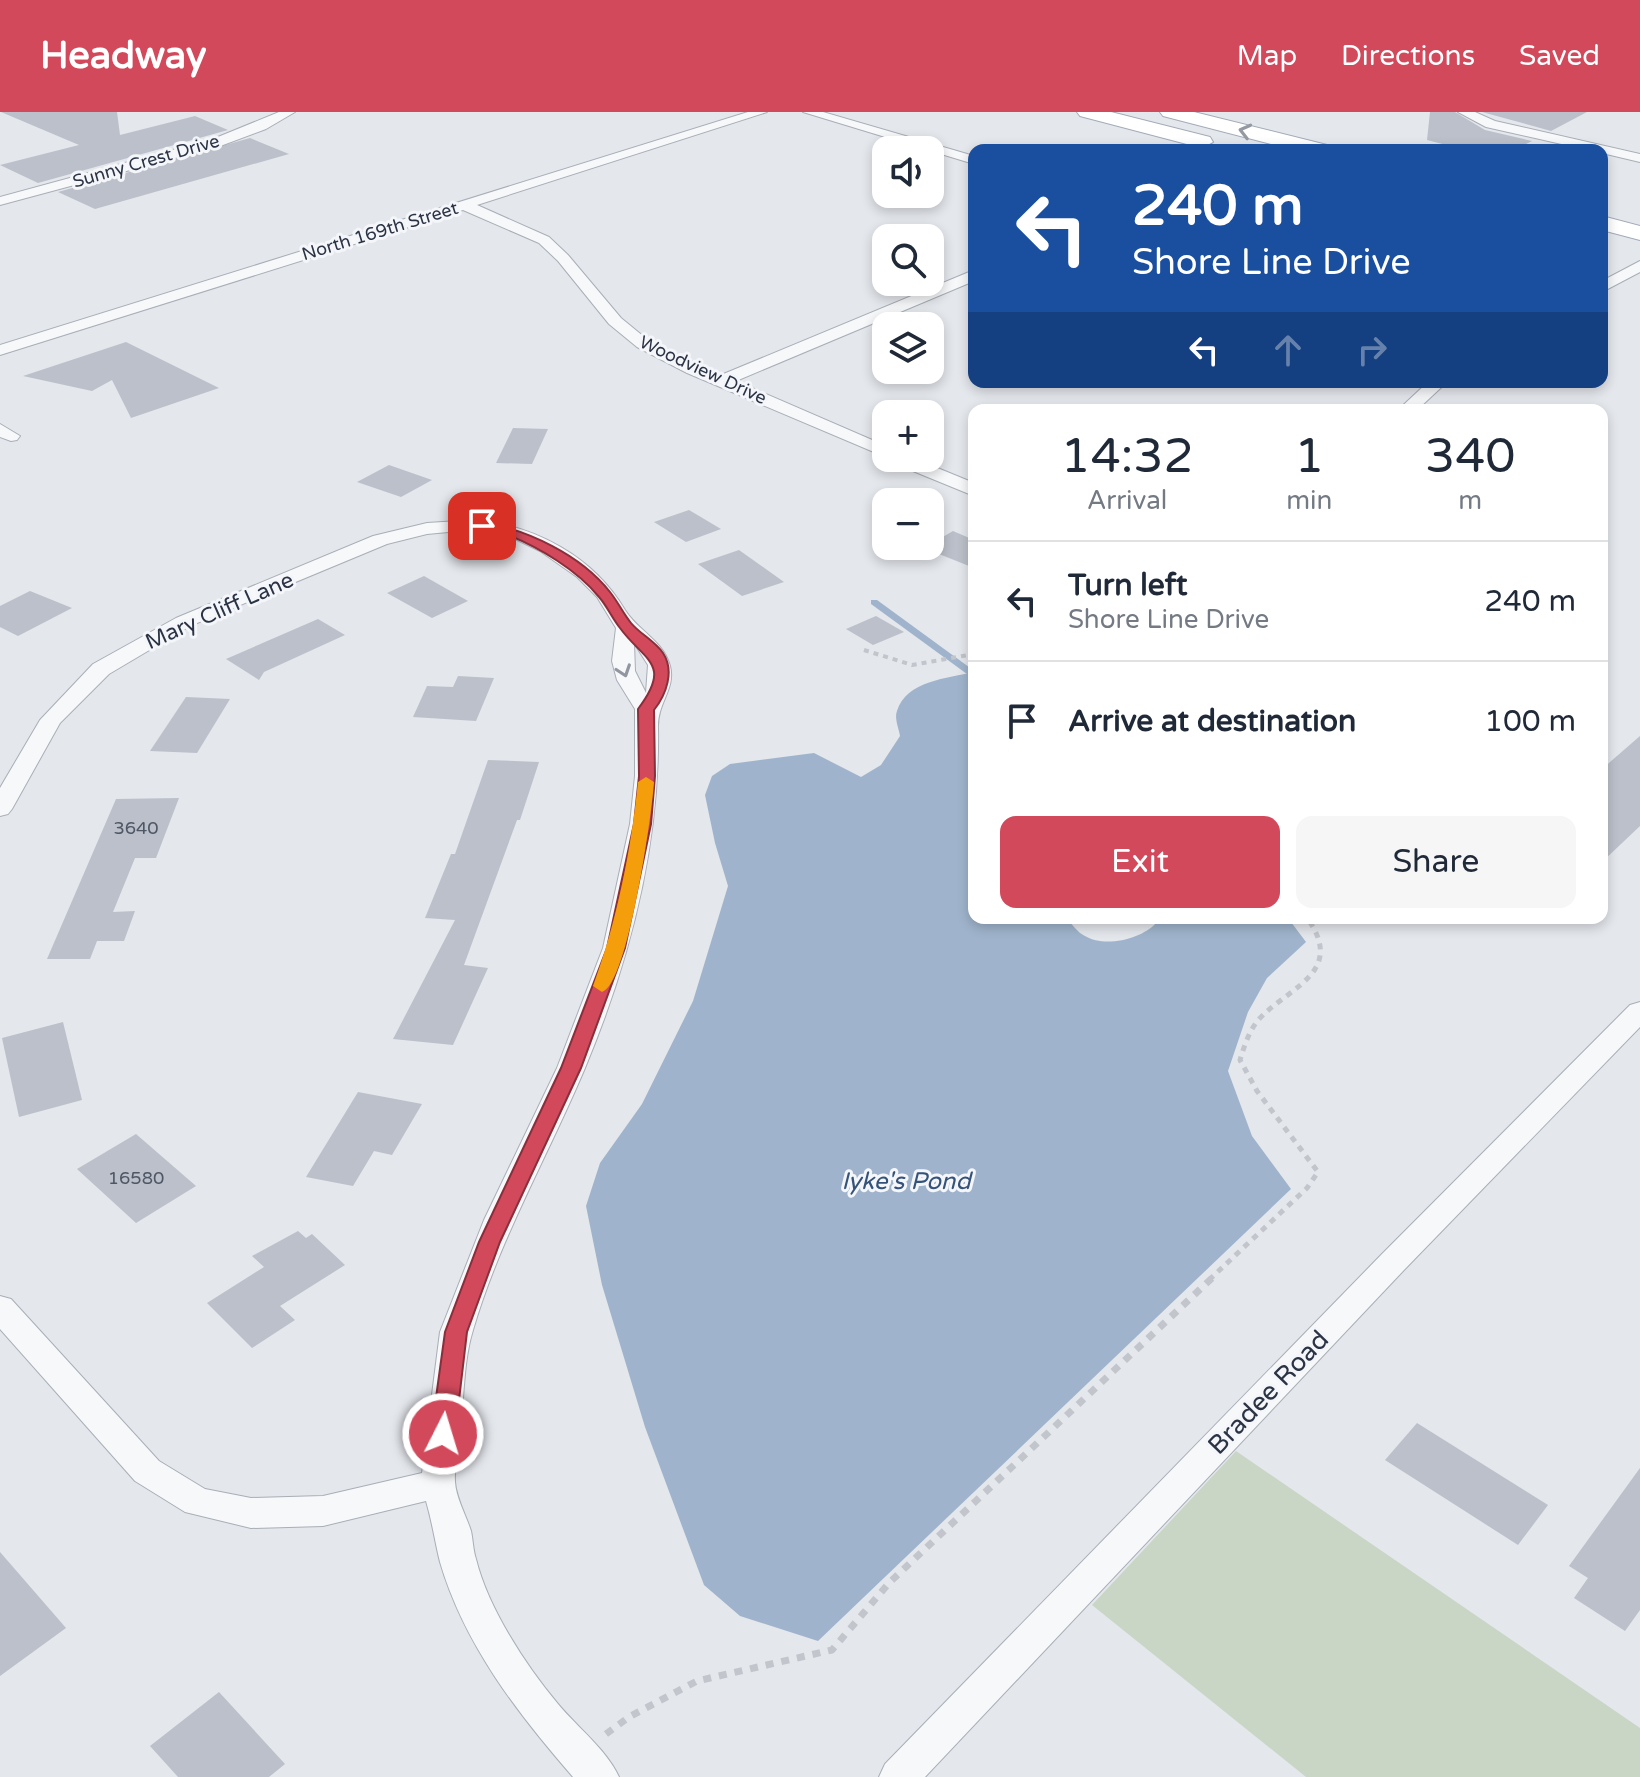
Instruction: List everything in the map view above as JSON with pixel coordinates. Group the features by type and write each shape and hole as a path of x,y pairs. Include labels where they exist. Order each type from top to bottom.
{"main road":[{"path":"1087,112 1211,144"},
{"path":"1170,112 1295,144"},
{"path":"1608,225 1640,233"},
{"path":"1608,248 1640,256"}],"street":[{"name":"Sunny Crest Drive","path":"0,201 218,142 289,112"},
{"name":"North 169th Street","path":"0,350 761,112"},
{"path":"809,112 968,158"},
{"path":"1464,112 1491,124 1579,144"},
{"path":"1608,151 1640,158"},
{"name":"Woodview Drive","path":"464,205 544,240 629,334 663,355 872,447"},
{"path":"1608,284 1640,266"},
{"path":"722,381 968,278"},
{"path":"1414,404 1431,388"},
{"path":"931,472 968,488"},
{"name":"Mary Cliff Lane","path":"0,809 51,720 101,669 183,622 412,530 451,526 510,531 549,550 587,577 616,609 627,628 657,655 661,670 657,696 646,709"},
{"path":"590,1766 543,1715 492,1640 458,1561 454,1534 438,1484 456,1332 494,1231 571,1068 616,948 642,824 647,776 646,709 633,693 620,659 627,628"},
{"name":"Bradee Road","path":"899,1777 1392,1263 1640,1011"},
{"path":"0,1308 147,1471 197,1502 251,1513 323,1511 438,1484"}],"path":[{"path":"864,650 912,665 968,654"},
{"path":"590,1766 629,1717 697,1681 832,1650 889,1583 1307,1188 1318,1172 1306,1151 1253,1088 1240,1060 1248,1038 1262,1015 1293,994 1316,968 1323,948 1318,930 1312,924"}],"green space":[{"path":"1236,1451 1640,1728 1640,1777 1306,1777 1092,1605"}],"water":[{"name":"Iyke's Pond","path":"968,673 968,924 1072,924 1093,940 1113,941 1133,937 1155,924 1292,924 1306,942 1267,978 1248,1012 1228,1071 1252,1136 1291,1189 818,1641 740,1616 704,1585 645,1427 602,1285 586,1206 600,1163 642,1104 693,1001 728,886 705,795 712,776 730,764 814,753 861,777 881,765 900,736 896,714 902,701 918,687"}],"building":[{"path":"1,112 117,112 120,135 195,116 228,130 38,183 0,165 79,145"},
{"path":"1430,112 1455,112 1485,130 1532,141 1526,144 1443,144 1427,140"},
{"path":"1482,112 1587,112 1551,131"},
{"path":"250,138 289,154 95,209 58,192"},
{"path":"126,342 219,388 131,418 112,380 92,391 23,376"},
{"path":"513,428 548,429 532,464 496,463"},
{"path":"389,465 432,480 401,497 357,482"},
{"path":"689,510 721,529 686,542 654,522"},
{"path":"953,531 968,537 968,566 944,556 944,536"},
{"path":"739,550 784,582 742,596 698,564"},
{"path":"424,576 468,601 432,618 387,593"},
{"path":"30,591 72,608 18,636 0,627 0,606"},
{"path":"876,616 904,632 873,645 846,629"},
{"path":"318,619 345,635 264,672 259,680 226,659"},
{"path":"458,676 494,678 476,721 413,717 427,686 453,687"},
{"path":"186,697 230,699 197,753 150,751"},
{"path":"1640,736 1640,826 1608,856 1608,764"},
{"path":"488,760 539,762 464,965 488,968 453,1045 393,1039 455,920 425,918 451,854 455,854"},
{"path":"179,798 156,858 135,858 113,912 135,911 124,941 97,941 90,959 47,959 116,799"},
{"path":"63,1022 82,1100 19,1117 2,1038"},
{"path":"358,1092 422,1104 392,1155 374,1151 353,1186 306,1177"},
{"path":"136,1134 196,1186 136,1223 77,1169"},
{"path":"298,1231 306,1238 312,1234 345,1265 280,1306 295,1320 252,1348 207,1303 264,1267 252,1256"},
{"path":"1417,1423 1548,1505 1518,1545 1385,1460"},
{"path":"1640,1468 1640,1610 1625,1631 1574,1598 1588,1578 1569,1566"},
{"path":"0,1552 66,1628 0,1676"},
{"path":"219,1692 285,1764 269,1777 178,1777 150,1746"}],"waterway":[{"path":"874,602 968,671"}],"slow traffic":[{"path":"602,986 616,948 642,824 646,782"}],"route":[{"path":"443,1434 456,1332 480,1264 571,1068 616,948 642,824 647,776 646,709 657,696 661,670 657,655 627,628 604,593 569,562 510,531 482,526"}]}
